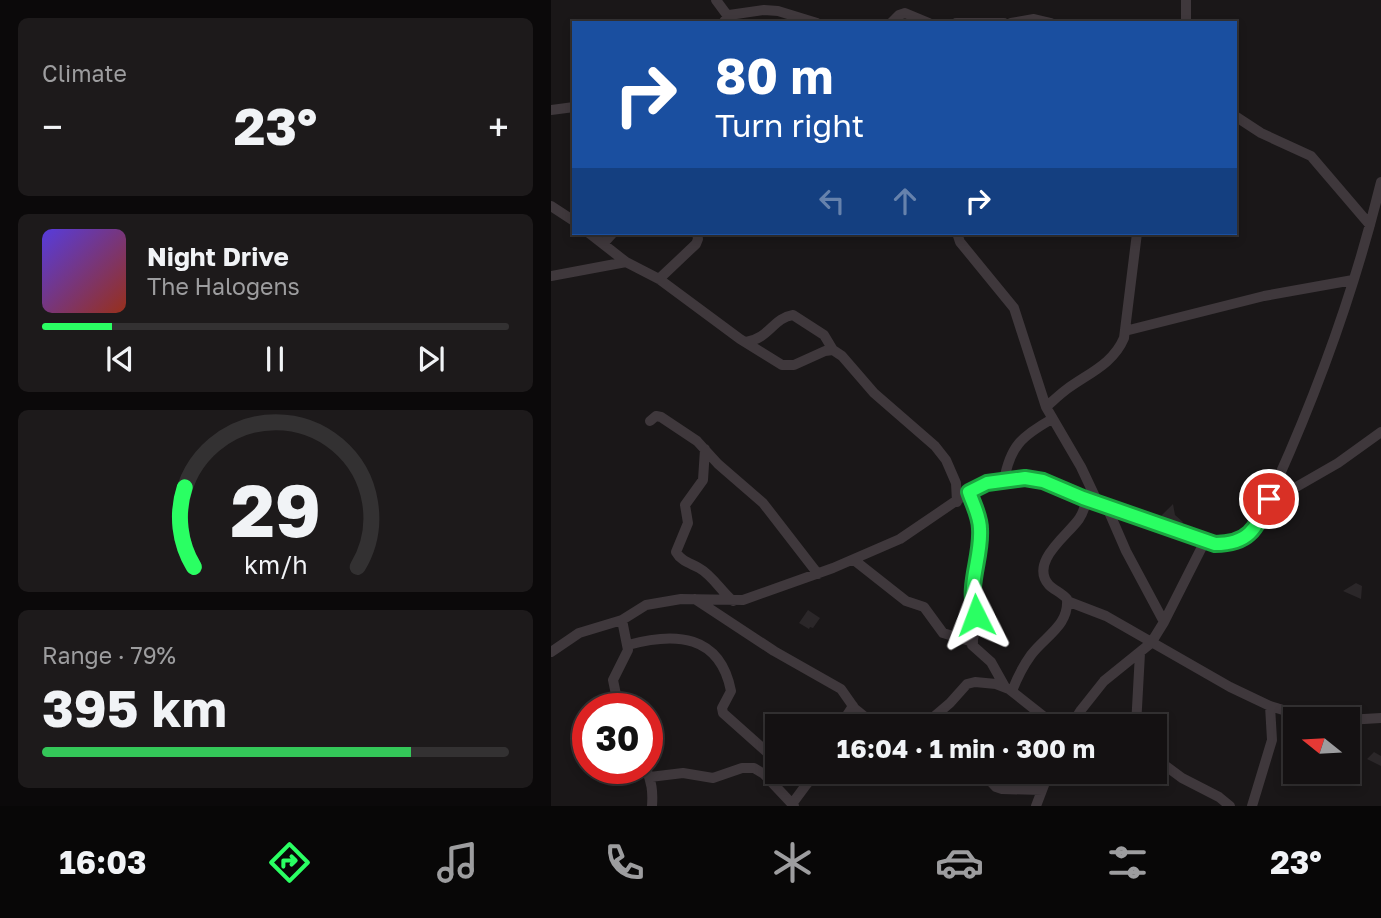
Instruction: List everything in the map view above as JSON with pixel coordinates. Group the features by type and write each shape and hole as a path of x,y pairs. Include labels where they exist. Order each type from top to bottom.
{"street":[{"path":"716,0 728,20 764,10 778,11 810,21"},
{"path":"1186,0 1186,21"},
{"path":"893,21 905,13 924,21"},
{"path":"1022,21 1042,21"},
{"path":"551,110 572,107"},
{"path":"1237,117 1279,143 1311,156 1375,220"},
{"path":"551,652 579,633 622,620 646,605 681,599 732,601 755,596 818,574 916,531 969,492 987,483 1025,478 1043,481 1205,541 1227,544 1244,539 1252,533 1263,512 1302,426 1375,220 1381,183"},
{"path":"551,206 572,220"},
{"path":"592,235 626,262 659,279 745,342 785,366 794,365 825,351 833,351"},
{"path":"603,244 611,235"},
{"path":"659,279 696,244 697,235"},
{"path":"958,235 1014,308 1046,407 1102,504 1164,622"},
{"path":"1046,407 1118,352 1125,331 1137,235"},
{"path":"551,276 626,262"},
{"path":"1125,331 1264,296 1353,280"},
{"path":"745,342 761,338 781,319 793,315 821,332 833,351 842,356 888,407 935,446 946,460 956,484 957,502"},
{"path":"650,421 656,416 661,417 697,441 763,503 818,574"},
{"path":"1004,481 1012,450 1035,428 1052,419"},
{"path":"1263,512 1291,490 1338,463 1381,432"},
{"path":"705,449 703,480 685,505 688,523 676,552 682,560 702,570 732,601"},
{"path":"969,492 980,528 971,593 976,623 973,642 975,649 996,669 1009,689 1040,714"},
{"path":"1087,499 1080,517 1044,564 1045,577 1050,585 1067,600 1106,616 1151,643 1270,706 1283,710"},
{"path":"1078,714 1104,681 1151,643 1205,541"},
{"path":"854,560 906,601 924,607 943,633 973,642"},
{"path":"694,599 774,651 841,689 860,714"},
{"path":"1009,689 1031,655 1062,622 1067,600"},
{"path":"616,693 613,680 629,645 622,620"},
{"path":"629,645 653,638 681,637 719,658 731,691 722,708 723,713 765,750"},
{"path":"1137,714 1140,653"},
{"path":"937,714 967,684 984,682 1009,689"},
{"path":"848,714 853,706"},
{"path":"1252,806 1272,740 1270,706"},
{"path":"1360,719 1381,718"},
{"path":"1167,767 1230,806"},
{"path":"663,773 713,778 754,768 764,774 793,805 806,785"},
{"path":"651,784 652,806"},
{"path":"993,784 1002,789 1042,790"},
{"path":"1036,806 1044,784"}],"building":[{"path":"1173,504 1175,515 1183,522 1181,525 1161,516"},
{"path":"1356,583 1362,586 1361,599 1343,591"},
{"path":"808,610 820,618 813,628 809,629 799,623"},
{"path":"1374,752 1381,756 1381,766 1367,759"}],"route":[{"path":"976,615 971,593 980,528 969,492 987,483 1025,478 1043,481 1083,498 1215,544 1244,539 1252,533 1269,499"}]}
